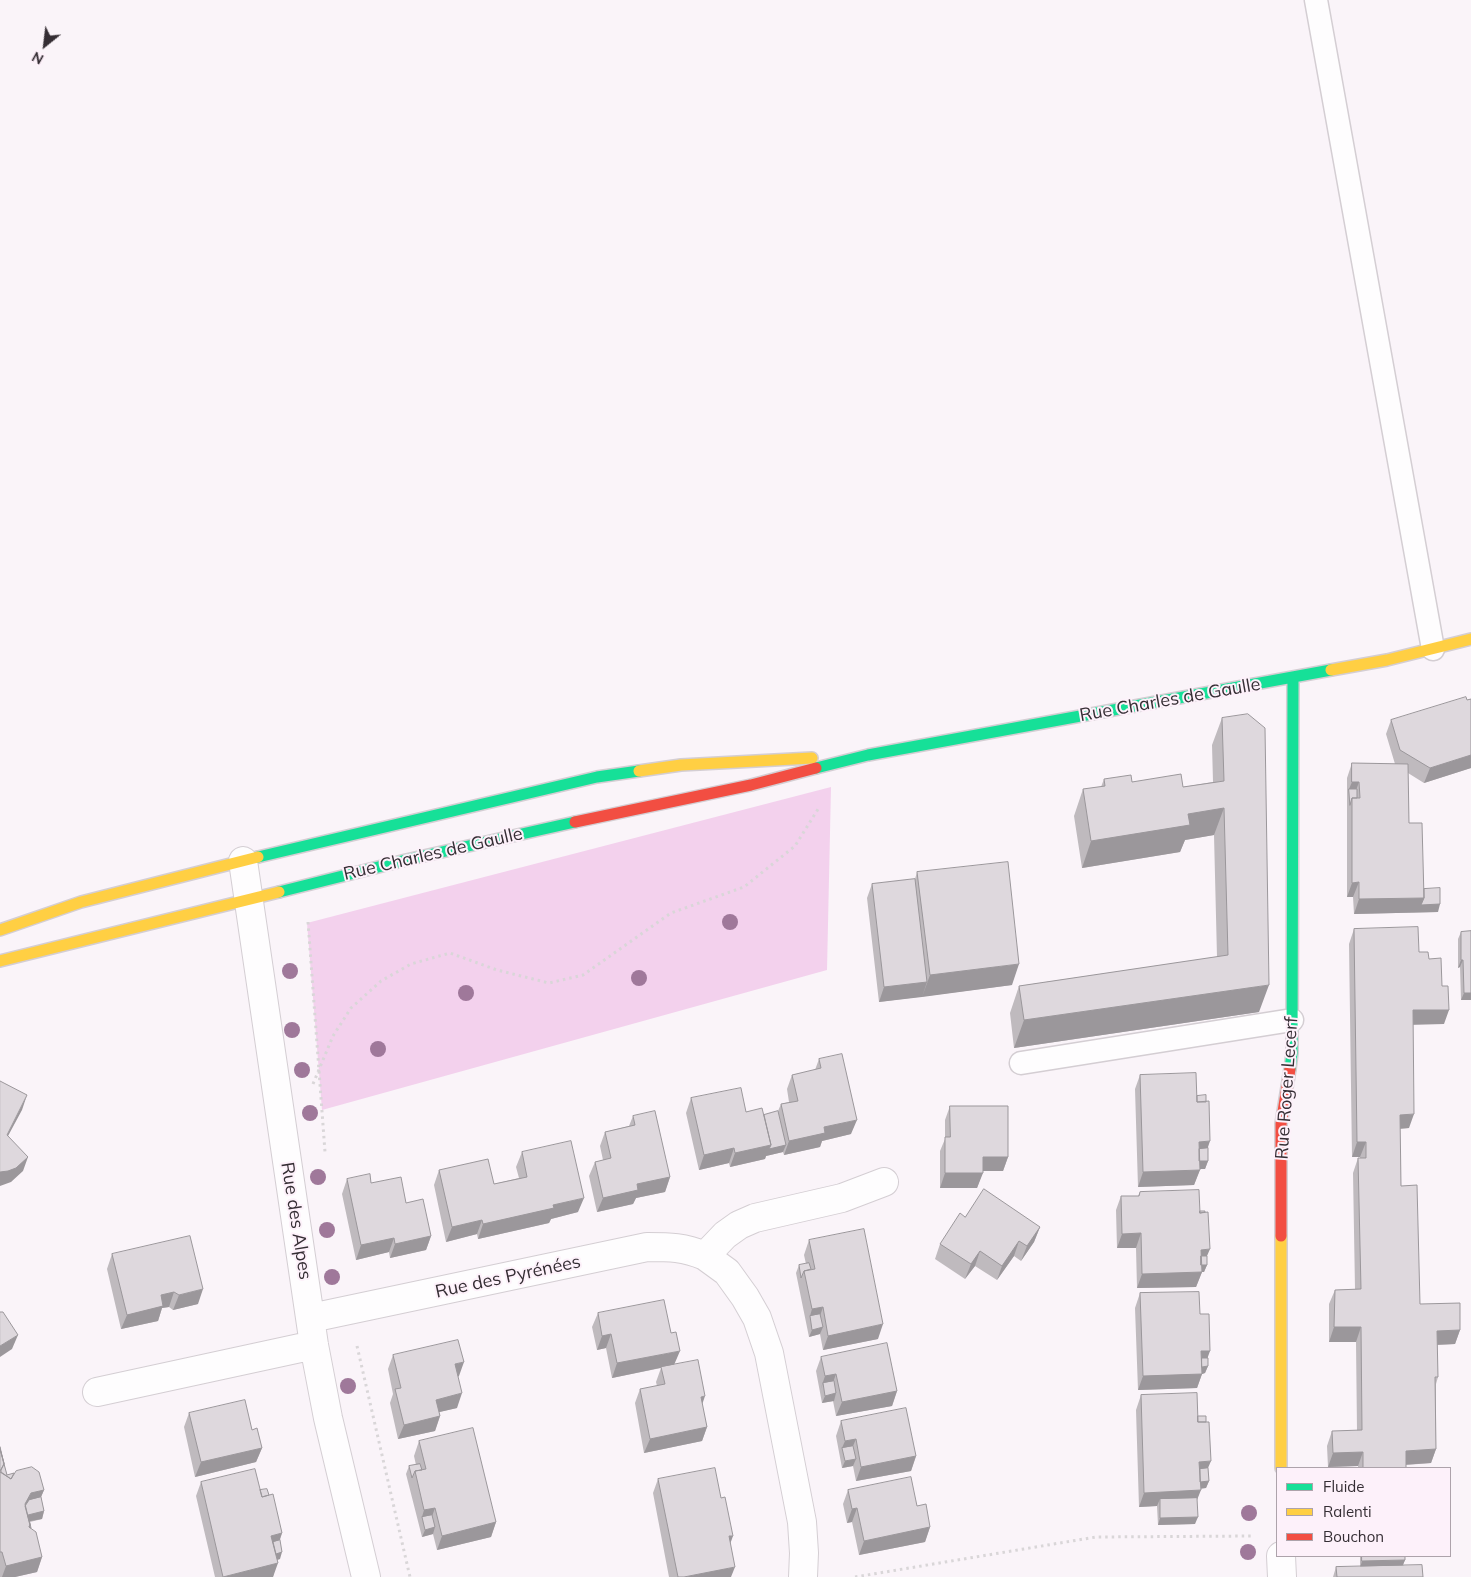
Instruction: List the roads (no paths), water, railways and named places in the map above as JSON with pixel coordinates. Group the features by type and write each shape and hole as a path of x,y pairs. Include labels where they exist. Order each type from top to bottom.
{"street":[{"name":"Rue Charles de Gaulle","path":"0,961 306,884 522,833 751,785 868,755 1387,660 1471,639"},
{"name":"Rue Roger Lecerf","path":"1280,1467 1281,1124 1292,1053 1293,678"},
{"name":"Rue Charles de Gaulle","path":"0,930 81,902 243,861 597,777 681,765 868,755"},
{"name":"Rue des Alpes","path":"243,861 314,1345 328,1418 366,1577"},
{"path":"706,1256 725,1235 755,1218 842,1198 884,1182"},
{"name":"Rue des Pyrénées","path":"310,1318 647,1247 688,1249 706,1256 727,1272 745,1297 757,1318 769,1354 802,1522 803,1577"},
{"path":"97,1392 314,1345"},
{"path":"1281,1557 1282,1577"}],"lane":[{"path":"1316,0 1433,649"},
{"path":"1021,1063 1292,1020"}]}
